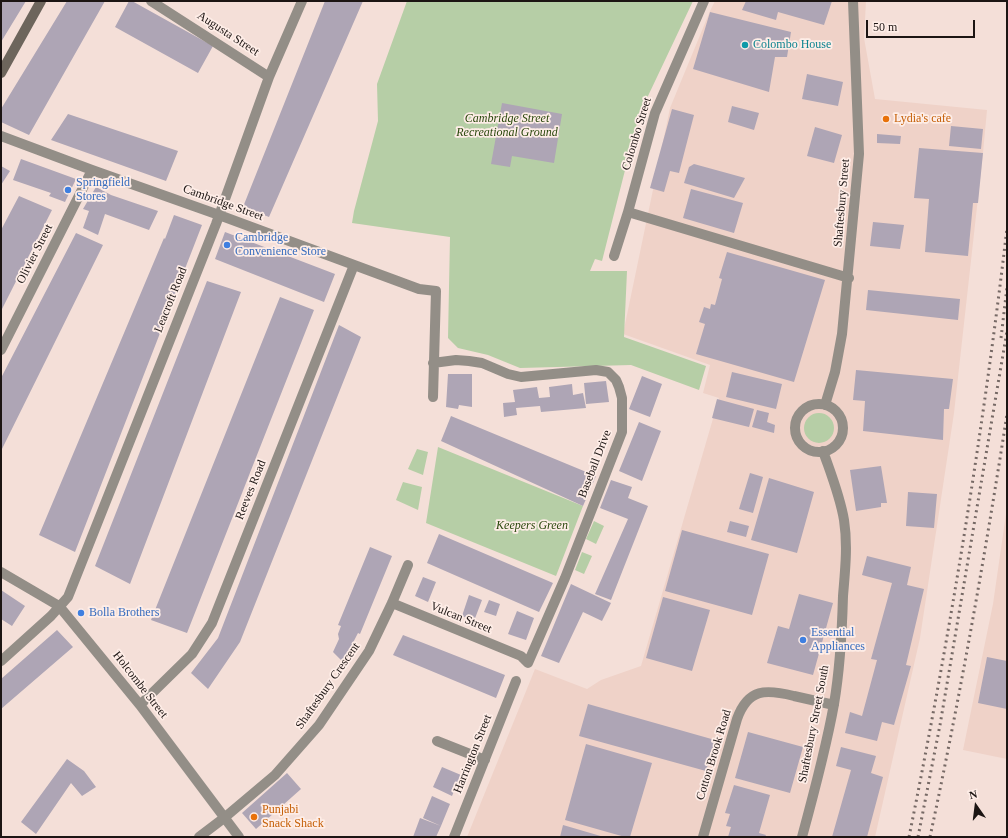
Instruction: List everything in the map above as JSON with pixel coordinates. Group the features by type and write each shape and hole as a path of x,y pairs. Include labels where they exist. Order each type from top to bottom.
{"street":[{"path":"1,73 41,1"},
{"name":"Augusta Street","path":"151,1 270,77"},
{"name":"Leacroft Road","path":"1,661 51,616 68,597 219,215 270,77 302,1"},
{"name":"Colombo Street","path":"614,256 628,212 655,113 704,1"},
{"name":"Shaftesbury Street","path":"825,405 835,372 842,334 849,278 859,154 853,1"},
{"name":"Cambridge Street","path":"1,136 354,265 419,288 436,291 433,362"},
{"name":"Olivier Street","path":"1,350 92,170"},
{"path":"628,212 849,278"},
{"name":"Reeves Road","path":"140,705 192,654 212,623 354,265"},
{"name":"Baseball Drive","path":"433,362 456,360 482,363 508,374 521,376 596,370 608,372 616,380 619,387 623,411 622,432 565,578 524,659"},
{"path":"432,397 433,362"},
{"path":"813,405 825,405 833,409 839,415 842,423 841,437 837,443 831,448 822,451 815,452 807,449 797,438 795,424 801,412 805,408 813,405"},
{"name":"Shaftesbury Street South","path":"802,837 819,774 834,705 841,650 846,564 844,520 836,487 822,451"},
{"name":"Shaftesbury Crescent","path":"199,837 275,775 319,725 368,651 392,603 408,565"},
{"name":"Holcombe Street","path":"1,572 59,606 140,705 238,837"},
{"name":"Vulcan Street","path":"392,603 524,659"},
{"name":"Harrington Street","path":"454,837 516,681"},
{"name":"Cotton Brook Road","path":"703,837 737,719 742,707 749,698 763,692 772,691 834,705"},
{"path":"437,741 485,760"}],"shaded area":[{"path":"715,1 866,1 864,38 875,99 987,110 954,413 920,638 875,837 467,837 535,669 587,689 601,680 641,666 719,398 703,393 710,365 623,334 670,108"},
{"path":"1007,507 1007,759 963,750 993,604"}],"green space":[{"name":"Cambridge Street Recreational Ground","path":"407,1 693,1 639,115 602,261 595,259 590,271 627,271 624,337 706,366 699,390 631,365 520,368 488,355 458,348 448,338 450,237 352,223 378,121 377,84"},
{"path":"819,413 830,417 834,428 830,439 819,443 808,439 804,428 808,417"},
{"name":"Keepers Green","path":"438,447 583,506 556,576 426,523"},
{"path":"417,449 428,452 423,475 408,469"},
{"path":"403,482 422,487 418,510 396,500"},
{"path":"594,521 604,526 596,544 586,539"},
{"path":"582,552 592,556 584,574 575,570"}],"building":[{"path":"1,1 26,1 1,42"},
{"path":"67,1 105,1 29,135 1,122 1,109"},
{"path":"129,1 132,1 213,46 198,73 115,27"},
{"path":"325,1 363,1 269,217 243,207"},
{"path":"746,1 832,1 824,25 778,12 776,20 742,10"},
{"name":"Colombo House","path":"710,12 791,32 787,57 775,57 769,92 693,69"},
{"path":"807,74 843,82 838,106 802,99"},
{"path":"502,103 562,114 554,163 512,156 510,167 491,164"},
{"path":"732,106 759,113 754,130 728,122"},
{"path":"672,109 694,115 679,173 670,171 664,192 650,188"},
{"path":"68,114 178,151 166,181 51,140"},
{"path":"951,126 983,129 981,149 949,146"},
{"path":"815,127 842,135 834,163 807,156"},
{"path":"877,134 901,136 900,144 877,143"},
{"path":"919,148 983,153 978,203 973,203 968,256 925,252 929,199 914,198"},
{"path":"21,159 76,179 65,202 49,196 51,193 13,180"},
{"path":"694,164 745,178 734,198 684,183 689,167"},
{"path":"1,166 10,171 1,185"},
{"path":"96,187 111,195 158,211 149,230 105,214 98,235 83,228 89,211 83,209"},
{"path":"691,189 743,203 734,233 683,218"},
{"path":"19,196 52,210 1,311 1,230"},
{"path":"174,215 202,225 75,552 39,535"},
{"path":"873,222 904,225 900,249 870,246"},
{"path":"225,232 335,274 324,302 215,259"},
{"path":"76,233 103,245 1,451 1,378"},
{"path":"727,252 825,280 794,382 696,354 705,324 699,322 704,307 710,309 711,304 715,305 722,279 719,278"},
{"path":"207,281 241,292 130,584 95,566"},
{"path":"868,290 960,299 958,320 866,310"},
{"path":"280,297 314,310 187,633 151,620"},
{"path":"339,325 361,337 240,642 208,689 191,673 218,638"},
{"path":"856,370 953,379 949,409 944,409 943,440 863,431 865,401 853,400"},
{"path":"732,372 782,384 776,409 726,397"},
{"path":"448,374 472,374 472,407 459,405 458,409 446,407"},
{"path":"642,376 662,384 650,417 629,409"},
{"path":"606,381 609,402 586,404 584,383"},
{"path":"572,384 573,395 583,393 586,408 541,412 540,406 516,408 517,415 504,417 503,403 515,402 513,390 537,387 539,398 550,397 549,387"},
{"path":"717,399 754,409 749,427 712,418"},
{"path":"757,410 769,413 767,422 775,425 774,433 752,427"},
{"path":"451,416 596,476 583,506 441,441"},
{"path":"639,422 661,431 642,481 619,471"},
{"path":"881,466 887,503 881,503 881,507 856,511 850,470"},
{"path":"750,473 763,477 753,513 739,509"},
{"path":"769,478 814,492 797,553 751,540"},
{"path":"611,480 632,487 628,498 648,506 611,600 595,594 628,519 600,508"},
{"path":"908,492 937,494 934,528 906,526"},
{"path":"730,521 749,526 746,537 727,532"},
{"path":"682,530 769,554 752,615 665,591"},
{"path":"439,534 553,583 539,612 427,563"},
{"path":"370,547 392,556 360,634 358,633 343,662 333,652 339,639 338,634 341,626 338,625"},
{"path":"867,556 911,567 907,585 924,589 906,665 911,666 894,725 882,722 877,741 845,733 850,712 862,716 877,660 871,659 892,583 862,575"},
{"path":"423,577 436,582 428,602 415,596"},
{"path":"571,584 611,603 602,621 583,612 559,663 541,656"},
{"path":"1,590 25,606 12,626 1,619"},
{"path":"799,594 833,603 813,675 767,663 778,626 789,629"},
{"path":"469,595 482,600 474,621 462,616"},
{"path":"663,597 710,610 692,671 646,658"},
{"path":"489,600 500,604 496,616 484,612"},
{"path":"517,611 534,618 526,640 508,634"},
{"path":"57,630 73,647 1,709 1,679"},
{"path":"403,635 505,675 496,698 393,655"},
{"path":"987,657 1007,661 1007,709 978,703"},
{"path":"588,704 715,740 706,771 579,736"},
{"path":"748,732 803,747 790,793 735,778"},
{"path":"586,744 652,763 630,837 625,837 565,820"},
{"path":"841,747 876,756 871,773 883,777 867,837 832,837 851,770 836,766"},
{"path":"67,759 84,771 96,787 82,796 71,783 36,834 21,822"},
{"path":"442,767 461,775 452,796 433,787"},
{"path":"287,773 301,789 256,829 242,813"},
{"path":"734,785 770,795 759,833 766,835 765,837 728,837 731,827 726,826 730,814 725,813"},
{"path":"432,796 450,804 441,826 423,818"},
{"path":"420,818 441,826 436,837 413,837"},
{"path":"563,825 604,837 560,837"}],"railway":[{"path":"909,837 952,610 976,458 998,305 1007,228"},
{"path":"1001,338 1007,287"},
{"path":"918,837 940,725 1007,331"},
{"path":"930,837 972,626 1007,414"}],"place":[{"name":"Colombo House","path":"745,45"},
{"name":"Lydia's cafe","path":"886,119"},
{"name":"Springfield Stores","path":"68,190"},
{"name":"Cambridge Convenience Store","path":"227,245"},
{"name":"Bolla Brothers","path":"81,613"},
{"name":"Essential Appliances","path":"803,640"},
{"name":"Punjabi Snack Shack","path":"254,817"}]}
